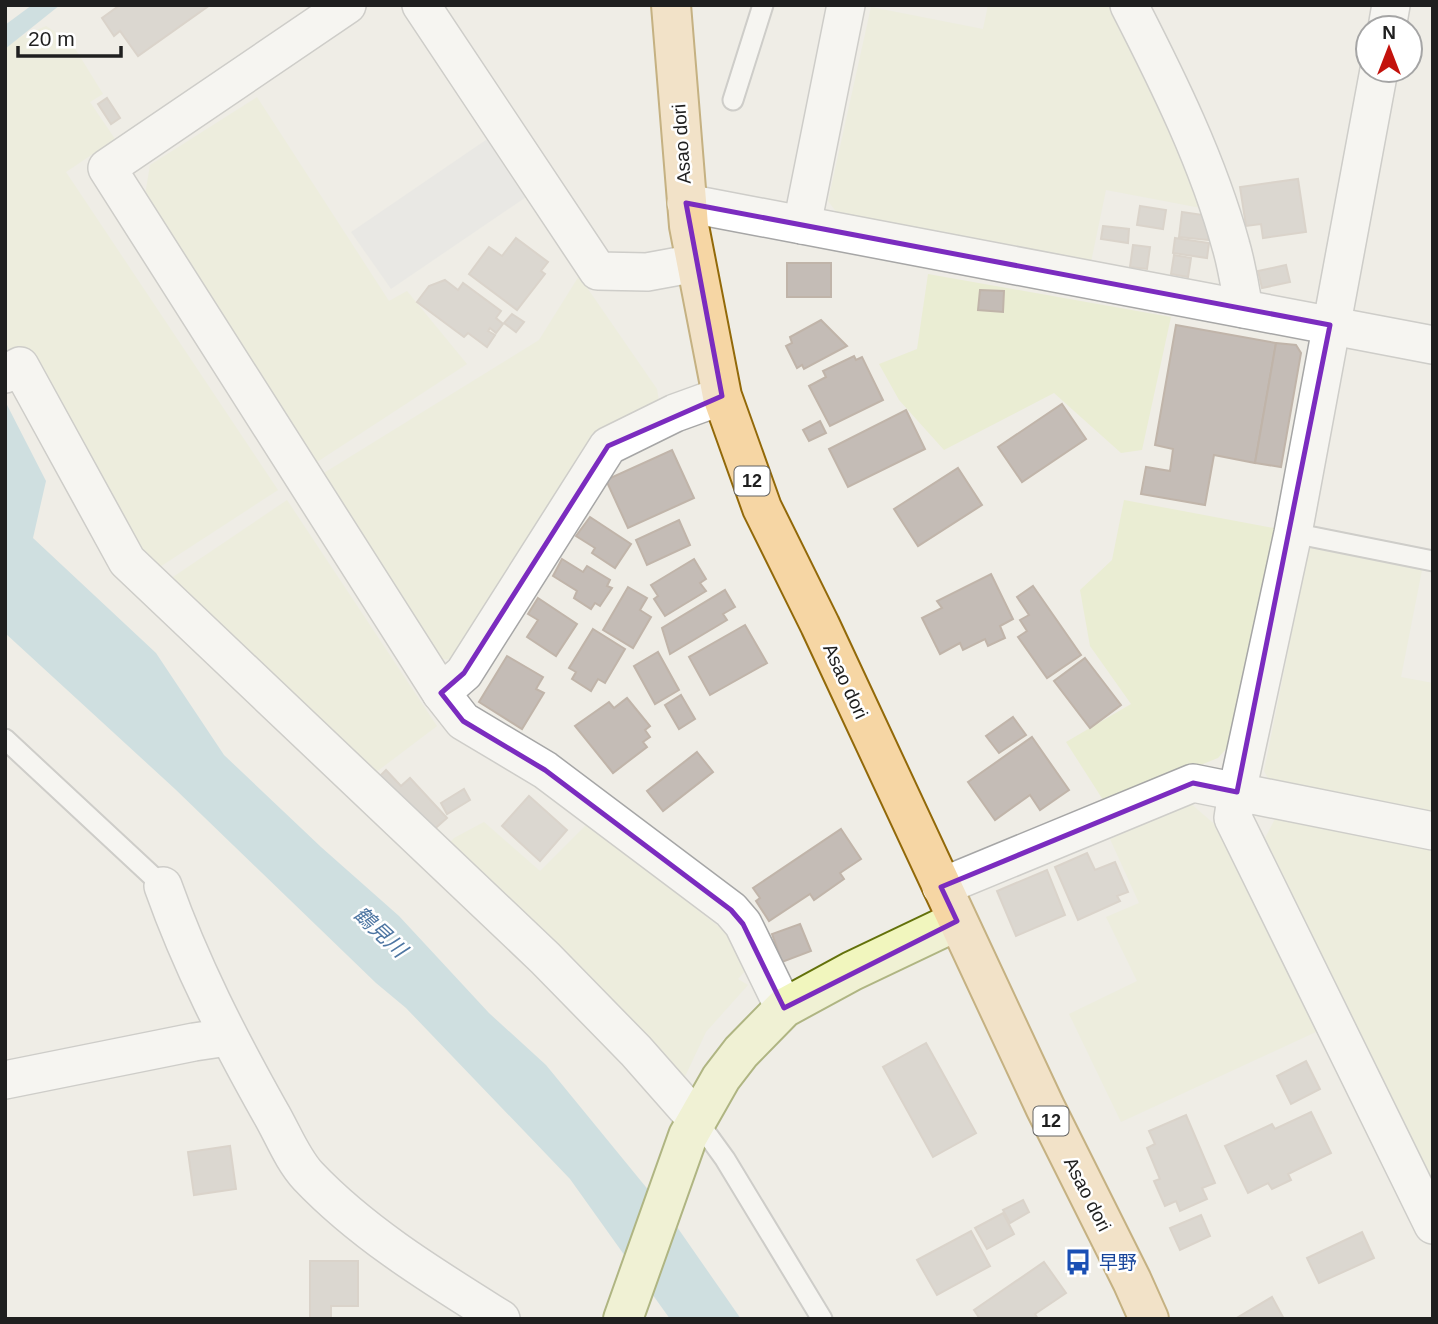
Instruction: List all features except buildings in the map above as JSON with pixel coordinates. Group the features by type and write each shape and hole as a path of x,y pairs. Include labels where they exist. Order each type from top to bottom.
{"main road":[{"name":"Asao dori","path":"671,5 686,203 696,264 722,396 762,508 820,625 1045,1107 1149,1319"}],"street":[{"path":"347,5 107,168 441,693 463,721 545,770 730,910 743,924 784,1008"},
{"path":"421,5 598,271 647,272 696,264"},
{"path":"802,225 846,5"},
{"path":"1129,5 1162,68 1208,172 1232,247 1244,309"},
{"path":"1376,84 1293,533 1233,818 1433,1225"},
{"path":"686,203 1433,345"},
{"path":"5,374 20,366 127,561 545,958 636,1051 692,1128"},
{"path":"441,693 464,673 608,446 675,413 722,396"},
{"path":"941,887 1193,783 1433,831"},
{"path":"163,886 228,1037 305,1173 334,1202 401,1254 501,1319"},
{"path":"623,1319 692,1128 721,1078 741,1052 784,1008 852,971 957,921"},
{"path":"5,1080 228,1037"}],"lane":[{"path":"733,100 763,5"},
{"path":"1293,533 1433,561"},
{"path":"5,739 163,886"},
{"path":"692,1128 725,1159 822,1319"}],"highlighted area":[{"path":"686,203 1330,325 1237,792 1193,783 941,887 957,921 784,1008 743,924 731,910 545,770 463,721 441,693 464,673 608,446 722,396"}],"green space":[{"path":"988,5 1112,5 1183,140 1201,208 1106,190 1091,262 841,218 828,201 871,7 983,29"},
{"path":"46,26 71,42 103,94 90,102 115,139 66,172 278,490 152,572 5,359 5,48 18,38"},
{"path":"257,97 389,301 407,291 467,364 317,462 144,201 150,165"},
{"path":"928,274 1171,317 1142,450 1121,453 1054,393 944,450 899,400 879,364 917,349"},
{"path":"579,276 657,389 660,407 581,451 456,660 439,659 319,476 539,340"},
{"path":"287,500 437,726 367,779 164,583"},
{"path":"1124,500 1274,528 1234,740 1218,758 1105,803 1066,742 1131,704 1090,646 1080,590 1112,560"},
{"path":"1310,542 1423,565 1401,677 1433,683 1433,815 1272,786 1264,771"},
{"path":"1190,803 1219,828 1318,1031 1121,1122 1069,1014 1137,981 1106,917 1139,903 1110,839"},
{"path":"1275,819 1433,850 1433,1184 1265,838"},
{"path":"484,822 540,871 588,823 728,934 745,971 738,979 748,985 706,1032 681,1085 444,849 454,838"}],"shaded area":[{"path":"496,133 535,191 391,289 351,232"}],"water":[{"path":"32,5 60,5 5,49 5,25"},
{"name":"鶴見川","path":"5,401 46,481 33,538 156,653 224,755 399,916 489,1013 546,1065 668,1214 741,1319 670,1319 570,1179 406,1008 376,983 175,789 5,633"}],"place":[{"name":"早野","path":"1078,1262"}]}
